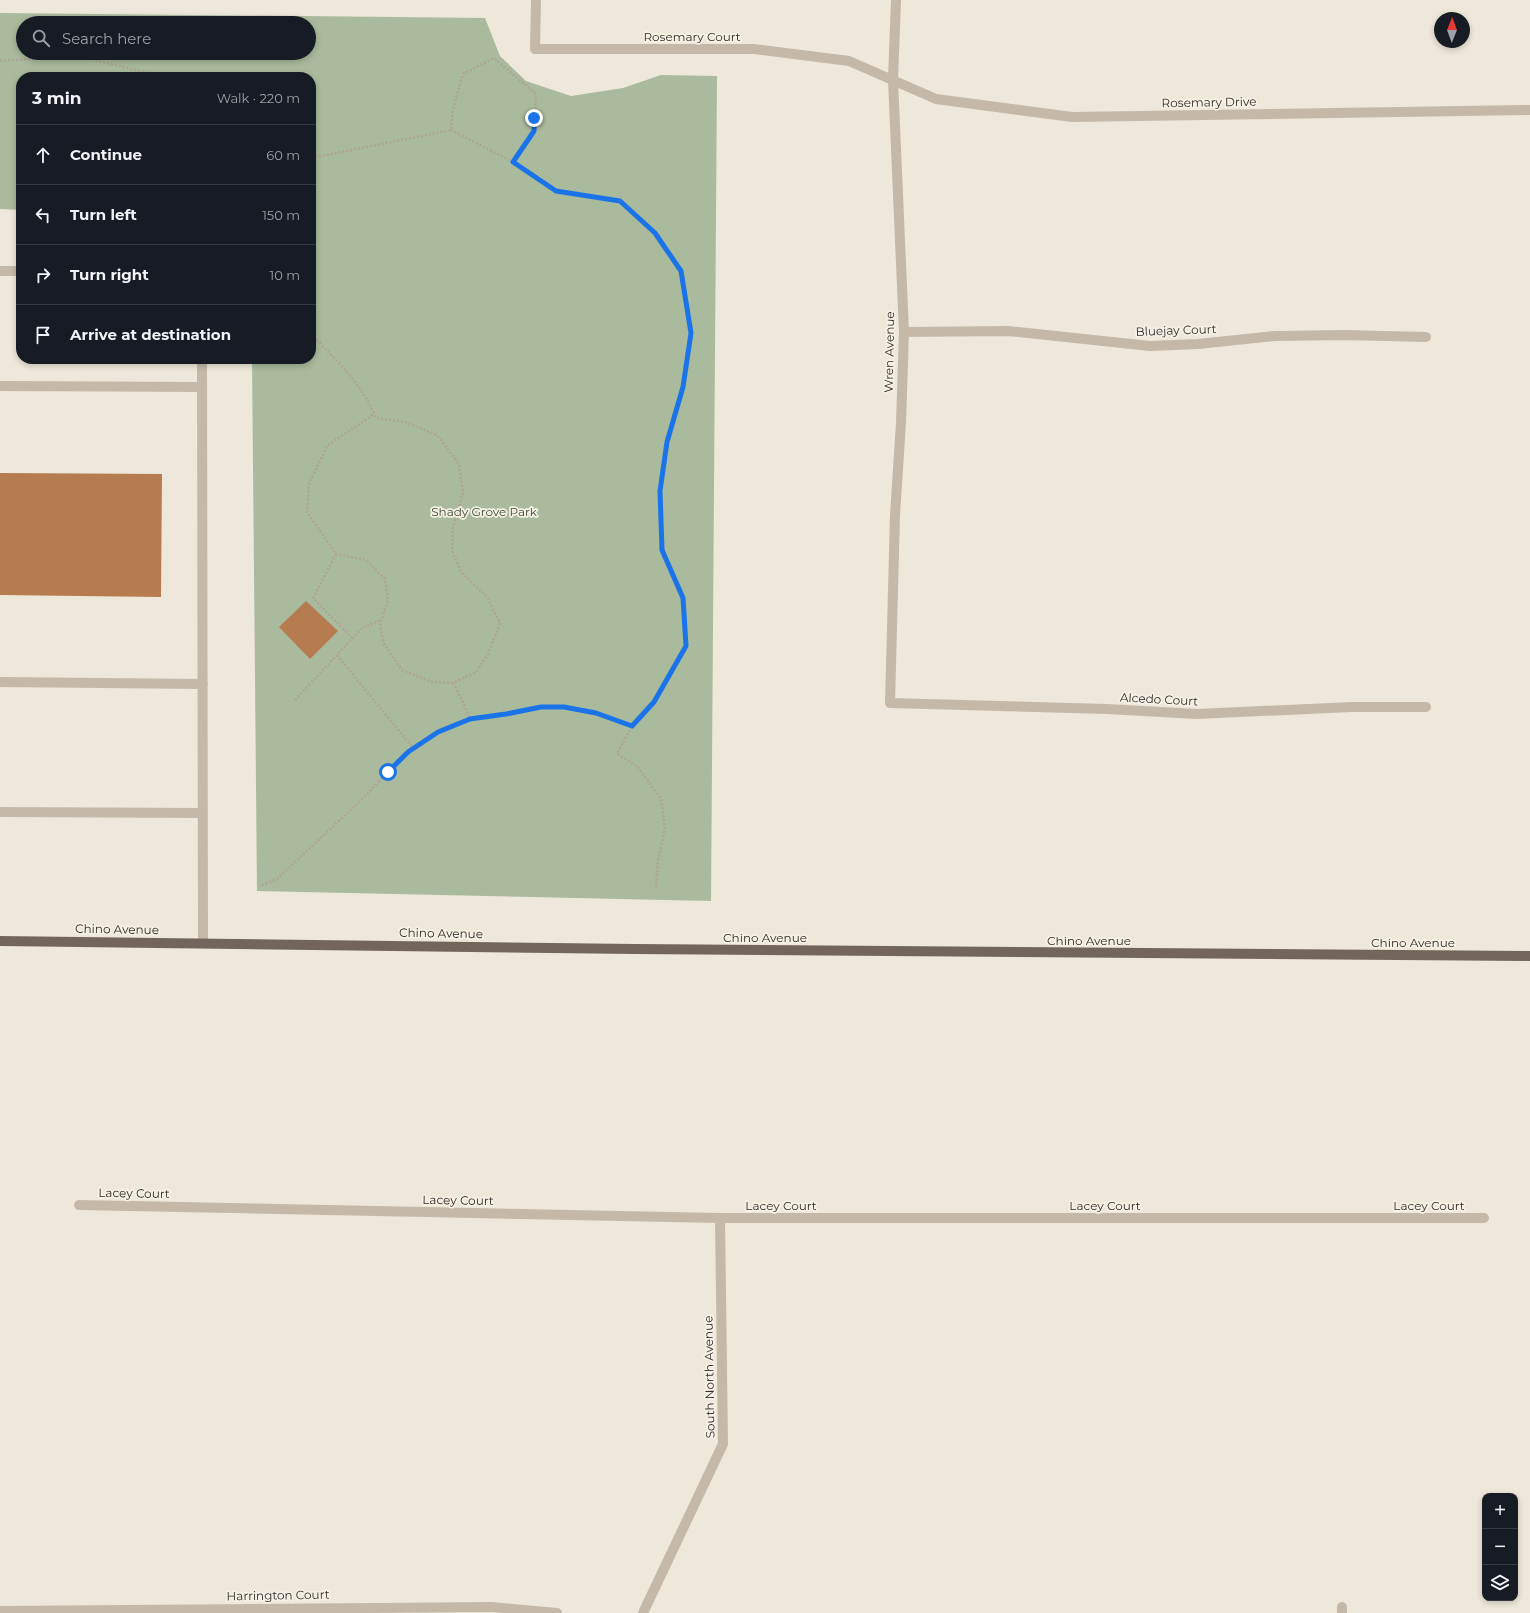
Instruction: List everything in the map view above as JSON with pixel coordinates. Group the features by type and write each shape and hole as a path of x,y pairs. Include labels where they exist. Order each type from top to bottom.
{"main road":[{"name":"Chino Avenue","path":"0,941 651,949 1530,956"}],"street":[{"name":"Rosemary Court","path":"536,0 535,49 754,49 849,61 893,80"},
{"name":"Wren Avenue","path":"890,703 895,515 901,423 904,332 893,80 896,0"},
{"name":"Rosemary Drive","path":"893,80 936,99 1072,117 1530,110"},
{"path":"0,271 16,271"},
{"name":"Bluejay Court","path":"904,332 1008,332 1150,346 1198,344 1275,336 1344,335 1426,337"},
{"path":"202,364 203,943"},
{"path":"0,386 202,387"},
{"path":"0,682 203,684"},
{"name":"Alcedo Court","path":"890,703 1099,708 1197,714 1352,707 1426,707"},
{"path":"0,812 203,813"},
{"name":"Lacey Court","path":"79,1205 720,1218 1484,1218"},
{"name":"South North Avenue","path":"643,1613 723,1444 720,1218"},
{"name":"Harrington Court","path":"0,1611 492,1606 557,1613"}],"path":[{"path":"451,130 453,109 463,74 494,58 536,94 534,131 513,162"},
{"path":"0,61 16,60"},
{"path":"94,60 146,72"},
{"path":"316,157 451,130 513,162 556,191 620,201 655,233 681,271 691,333 683,387 667,442 660,491 662,550 683,598 686,646 654,702 632,726 617,754 637,766 661,799 665,828 658,860 656,889"},
{"path":"316,340 358,386 372,406 376,418 404,422 437,435 459,464 463,493 453,528 452,551 461,572 487,597 500,623 488,654 476,672 453,683 432,682 402,670 384,644 380,624 388,600 385,579 366,560 336,554 307,512 309,484 327,446 374,414"},
{"path":"336,554 313,598 352,638"},
{"path":"295,700 362,628 381,620"},
{"path":"337,654 414,748"},
{"path":"453,683 470,719"},
{"path":"262,885 278,880 358,803 408,752 438,732 470,719 541,707 564,707 596,713 632,726"}],"green space":[{"name":"Shady Grove Park","path":"0,13 291,16 16,16 16,60 316,60 316,16 485,18 500,56 526,81 571,96 623,88 661,75 717,76 711,901 257,891 252,364 316,364 316,72 16,72 16,210 0,209"}],"building":[{"path":"0,473 162,474 161,597 0,595"},
{"path":"306,601 338,631 310,659 279,627"}],"route":[{"path":"388,772 408,752 438,732 470,719 541,707 564,707 596,713 632,726 654,702 686,646 683,598 662,550 660,491 667,442 683,387 691,333 681,271 655,233 620,201 556,191 513,162 534,131 534,118"}]}
